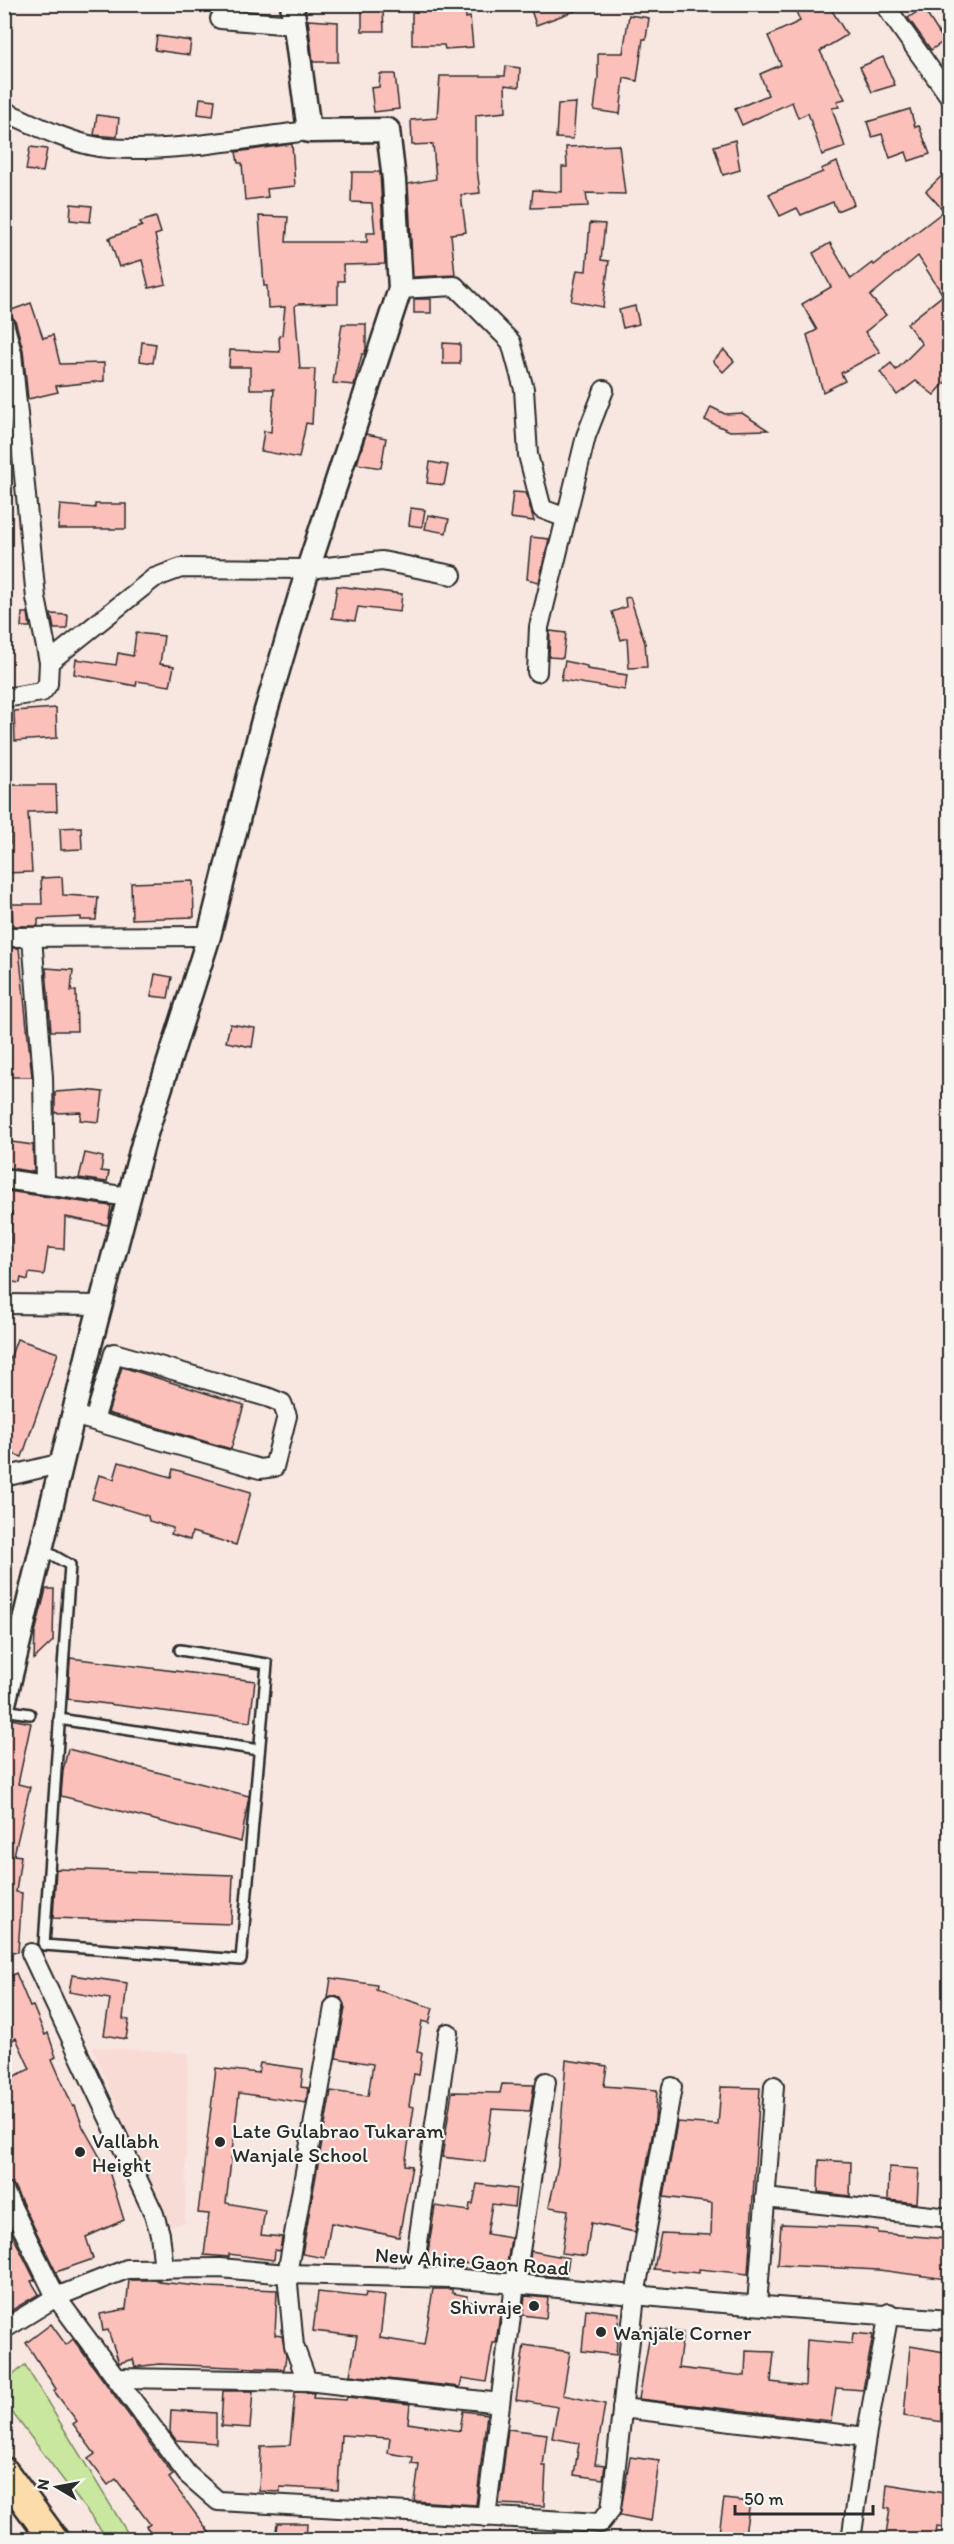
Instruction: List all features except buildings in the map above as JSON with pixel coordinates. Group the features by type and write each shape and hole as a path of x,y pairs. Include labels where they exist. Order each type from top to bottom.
{"main road":[{"path":"4,2472 54,2540"}],"street":[{"path":"884,4 950,97"},
{"path":"220,19 293,15 309,131"},
{"path":"4,111 55,134 106,148 177,146 309,131 388,130 394,180 400,289 308,569 262,724 209,936 144,1140 100,1305 83,1418"},
{"path":"400,289 455,285 511,342 524,389 528,455 543,509 566,518"},
{"path":"4,323 36,598 49,662 48,684 42,692 4,698"},
{"path":"537,672 539,627 586,436 604,390"},
{"path":"49,662 154,578 181,568 308,569 382,561 452,575"},
{"path":"32,936 43,1077 45,1183"},
{"path":"4,937 209,936"},
{"path":"4,1179 45,1183 129,1197"},
{"path":"6,1306 100,1305"},
{"path":"4,1704 62,1463 83,1418 114,1353 267,1397 282,1403 287,1416 274,1467 260,1469 83,1418"},
{"path":"4,1477 62,1463"},
{"path":"31,1953 154,2214 160,2234 164,2269"},
{"path":"307,2381 294,2346 287,2274 333,2007"},
{"path":"413,2277 448,2033"},
{"path":"486,2517 515,2284 546,2082"},
{"path":"757,2305 774,2086"},
{"path":"4,2191 56,2296 187,2474 218,2501 591,2524 606,2519 611,2509 635,2296 672,2087"},
{"path":"765,2198 950,2218"},
{"name":"New Ahire Gaon Road","path":"4,2329 56,2296 127,2269 220,2268 287,2274 413,2277 515,2284 635,2296 889,2313 950,2320"},
{"path":"850,2540 889,2313"},
{"path":"116,2378 307,2381 500,2403"},
{"path":"622,2408 866,2437"}],"lane":[{"path":"42,1549 70,1565 44,1945 242,1960 267,1664 180,1650"},
{"path":"4,1710 30,1714"},
{"path":"60,1719 259,1750"}],"shaded area":[{"path":"92,2047 188,2053 185,2223 167,2227"}],"green space":[{"path":"25,2365 127,2532 118,2539 108,2539 5,2403 5,2382"}],"place":[{"name":"Late Gulabrao Tukaram Wanjale School","path":"220,2142"},
{"name":"Vallabh Height","path":"80,2152"},
{"name":"Shivraje","path":"534,2306"},
{"name":"Wanjale Corner","path":"601,2332"}]}
